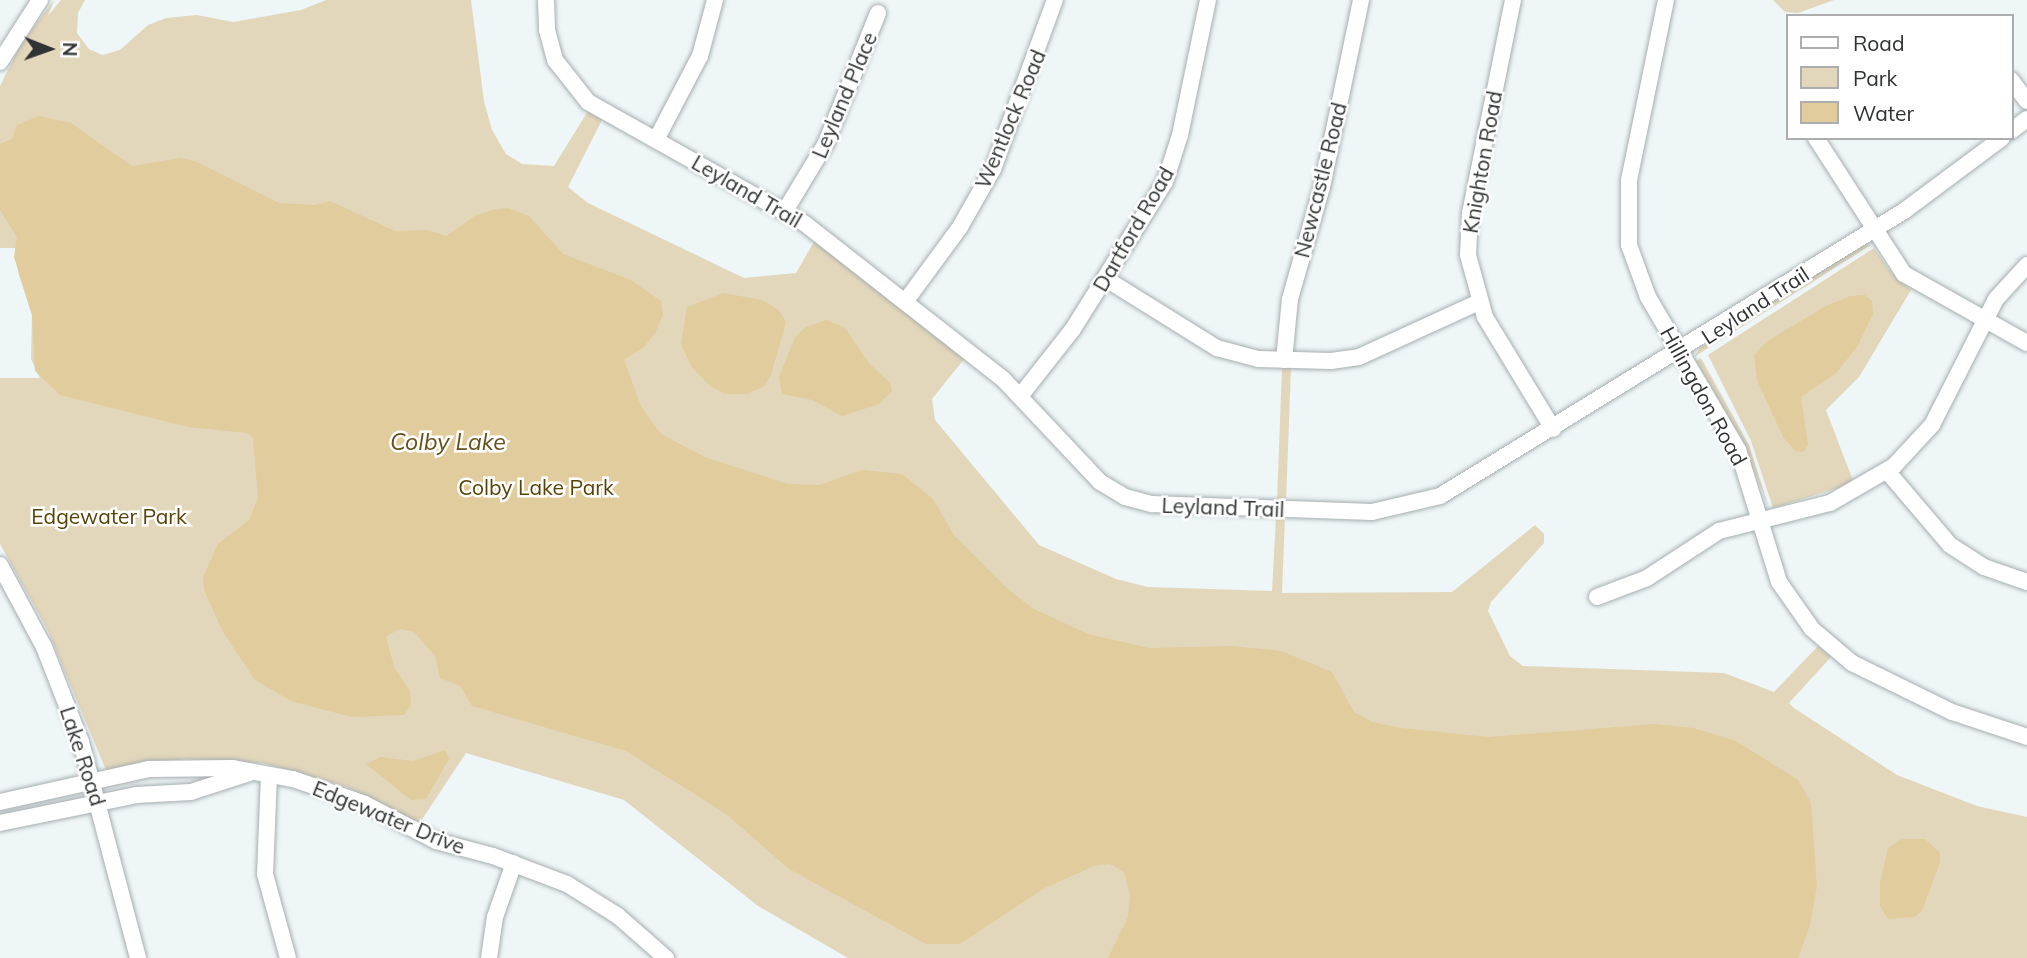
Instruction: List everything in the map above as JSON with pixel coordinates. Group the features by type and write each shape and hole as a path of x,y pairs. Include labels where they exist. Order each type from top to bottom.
{"street":[{"path":"0,62 40,0"},
{"name":"Leyland Trail","path":"546,0 550,46 566,79 594,107 785,211 905,302 1021,396 1100,482 1129,498 1157,504 1358,512 1396,509 1445,494 1681,352 1873,231 1999,140"},
{"path":"656,140 702,51 715,0"},
{"name":"Wentlock Road","path":"905,302 960,227 993,169 1016,117 1055,0"},
{"name":"Dartford Road","path":"1021,396 1063,344 1156,199 1172,163 1208,0"},
{"name":"Newcastle Road","path":"1284,360 1290,299 1327,167 1361,0"},
{"name":"Knighton Road","path":"1513,0 1468,225 1469,268 1479,302 1553,429"},
{"name":"Hillingdon Road","path":"1666,0 1629,181 1626,220 1642,284 1738,450 1770,561 1786,594 1835,651 1943,708 2027,737"},
{"name":"Leyland Place","path":"785,211 826,143 878,13"},
{"path":"2013,83 2027,101"},
{"path":"2013,129 2027,118"},
{"path":"1817,140 1873,231 1911,280 2027,343"},
{"path":"1597,597 1644,580 1713,533 1829,503 1887,471 1931,425 2003,289 2027,265"},
{"path":"1106,279 1221,350 1284,360 1359,357 1479,302"},
{"path":"1887,471 1950,545 1984,567 2027,582"},
{"name":"Lake Road","path":"0,565 44,647 92,779 138,958"},
{"name":"Edgewater Drive","path":"0,802 92,779 191,766 233,768 269,775 342,794 436,841 514,863 592,898 666,958"},
{"name":"Edgewater Drive","path":"0,824 99,803 191,792 249,773"},
{"path":"269,775 265,874 288,958"},
{"path":"489,958 495,917 514,863"}],"green space":[{"name":"Colby Lake","path":"54,0 48,16 61,0 85,0 78,13 77,33 89,49 102,55 120,50 148,25 166,18 197,15 233,22 301,10 326,0 471,0 484,101 492,130 506,154 522,164 554,166 588,111 602,120 568,187 588,203 744,278 796,273 815,240 965,358 932,399 935,420 1039,545 1116,579 1148,587 1272,591 1276,517 1285,517 1282,593 1452,592 1535,525 1544,534 1544,543 1491,602 1488,611 1510,656 1523,666 1724,673 1774,692 1818,646 1831,657 1789,703 1794,708 1897,775 1977,806 2027,817 2027,958 848,958 758,906 624,800 466,753 419,824 347,787 263,763 186,759 106,770 48,631 0,544 0,378 40,378 31,359 32,315 18,272 15,248 0,248 0,86 20,46"},
{"path":"1773,0 1834,0 1798,13 1785,12"},
{"path":"1864,244 1871,245 1694,357 1700,348 1761,307"},
{"path":"1874,248 1893,275 1911,290 1859,377 1826,410 1854,483 1773,508 1751,441 1708,355"},
{"path":"1701,358 1749,445 1769,508 1741,438 1696,361"},
{"path":"1282,367 1291,368 1286,502 1277,501"}],"water":[{"name":"Colby Lake","path":"39,116 71,123 132,166 181,158 195,161 279,203 314,205 330,201 395,231 427,230 446,236 476,215 493,210 508,208 529,216 563,254 631,280 661,301 663,315 655,333 644,347 624,360 641,406 661,434 705,457 788,484 819,485 862,470 902,474 933,499 954,535 1010,591 1034,609 1088,634 1149,648 1233,646 1281,651 1332,672 1354,712 1372,722 1401,728 1489,737 1655,724 1694,728 1736,741 1798,780 1811,803 1817,886 1810,925 1798,958 1108,958 1128,917 1130,895 1124,872 1110,864 1094,866 1045,888 960,944 926,944 789,869 726,814 626,751 472,706 460,686 440,678 435,656 414,632 400,629 386,636 394,667 410,691 411,705 404,715 352,717 291,701 255,680 223,632 204,590 203,577 218,544 249,520 258,498 253,438 247,433 188,427 60,395 35,371 32,315 14,257 17,237 0,210 0,144 12,139 17,125"},
{"path":"723,293 762,300 779,310 786,322 771,375 763,387 747,394 725,394 710,386 691,366 681,344 687,307"},
{"path":"1865,295 1872,301 1873,314 1857,347 1836,373 1801,397 1808,445 1803,452 1795,451 1783,437 1757,380 1754,355 1766,342 1824,307 1850,296"},
{"path":"826,320 844,327 869,363 890,383 892,391 879,404 842,416 812,400 782,394 779,377 795,337 806,327"},
{"path":"445,750 449,759 426,799 411,800 366,764 380,757 413,761"},
{"path":"1902,839 1925,839 1940,853 1940,862 1922,911 1915,917 1888,919 1880,906 1880,883 1888,848"}],"park label":[{"name":"Colby Lake Park","path":"536,487"},
{"name":"Edgewater Park","path":"109,516"}]}
